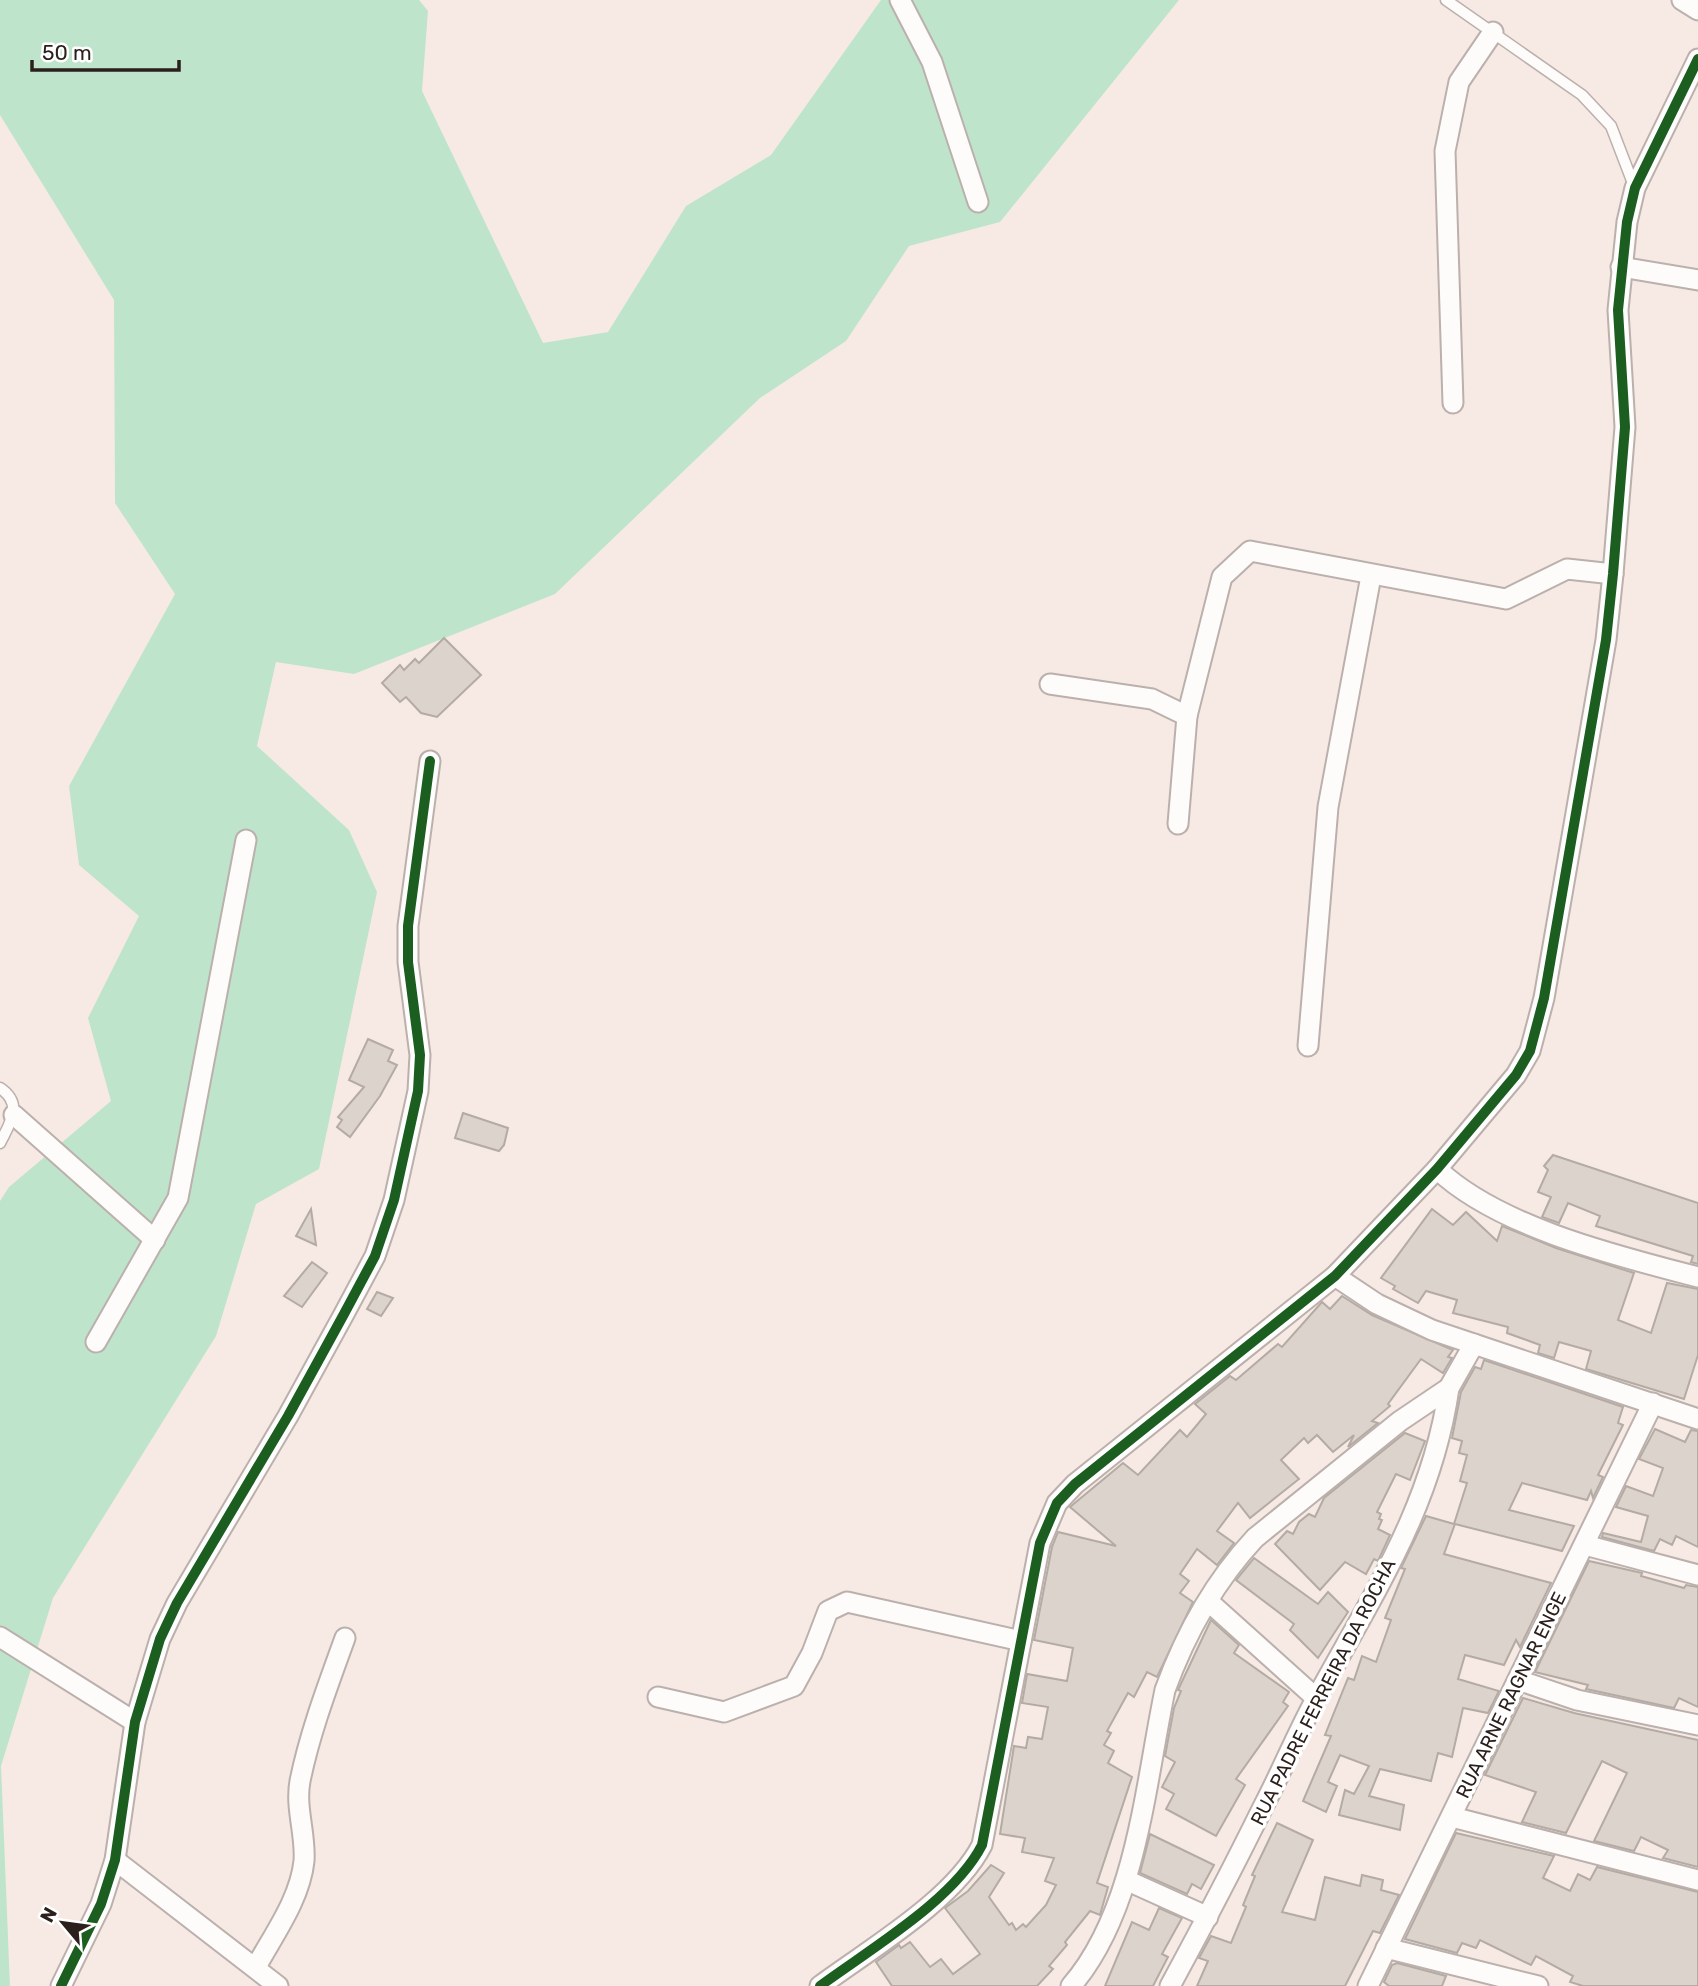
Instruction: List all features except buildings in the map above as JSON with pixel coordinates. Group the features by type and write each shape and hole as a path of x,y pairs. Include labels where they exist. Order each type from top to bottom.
{"street":[{"path":"900,0 932,62 978,202"},
{"path":"1682,0 1698,10"},
{"path":"1453,403 1445,151 1459,82 1493,32"},
{"path":"820,1986 931,1904 973,1862 982,1845 1040,1543 1057,1503 1075,1484 1335,1276 1437,1169 1516,1076 1530,1051 1538,1026 1603,654 1613,574 1625,427 1618,310 1621,267 1635,188 1698,60"},
{"path":"1621,267 1698,281"},
{"path":"1178,824 1186,716 1222,577 1250,551 1371,576 1506,599 1567,569 1613,574"},
{"path":"1308,1046 1328,807 1371,576"},
{"path":"1050,684 1152,699 1186,716"},
{"path":"61,1986 101,1904 115,1860 135,1722 160,1639 177,1603 288,1416 375,1256 394,1200 418,1091 420,1055 408,962 408,926 413,867 430,761"},
{"path":"96,1342 178,1198 246,840"},
{"path":"14,1115 155,1240"},
{"path":"1437,1169 1475,1200 1504,1213 1588,1246 1698,1277"},
{"path":"1335,1276 1401,1315 1474,1344 1698,1419"},
{"name":"RUA PADRE FERREIRA DA ROCHA","path":"1170,1986 1208,1917 1316,1698 1366,1614 1425,1493 1444,1426 1449,1388 1474,1344"},
{"name":"RUA PADRE FERREIRA DA ROCHA","path":"1071,1986 1099,1949 1126,1880 1166,1690 1175,1661 1208,1601 1255,1538 1399,1421 1449,1388"},
{"name":"RUA ARNE RAGNAR ENGE","path":"1368,1986 1653,1403"},
{"path":"1585,1545 1698,1575"},
{"path":"1208,1601 1316,1698"},
{"path":"658,1697 723,1712 794,1686 812,1653 828,1611 847,1602 1021,1642"},
{"path":"0,1637 135,1722"},
{"path":"256,1967 294,1897 301,1878 304,1847 298,1803 300,1781 318,1714 345,1638"},
{"path":"1518,1680 1577,1700 1698,1725"},
{"path":"1452,1817 1698,1880"},
{"path":"115,1860 278,1986"},
{"path":"1126,1880 1208,1917"},
{"path":"1386,1948 1538,1986"}],"lane":[{"path":"1447,0 1582,95 1611,126 1635,188"},
{"path":"0,1088 11,1097 14,1115 0,1143"}],"green space":[{"path":"0,0 419,0 428,11 422,91 543,343 608,332 686,206 771,155 881,0 1179,0 1000,222 909,246 846,341 760,398 555,594 354,674 276,662 257,746 349,830 377,892 319,1169 256,1204 216,1336 53,1598 1,1766 10,1986 0,1986 0,1201 9,1187 111,1101 88,1018 139,916 79,865 69,786 175,594 115,503 114,300 0,115"}],"cycle path":[{"path":"820,1986 932,1904 969,1865 982,1845 1040,1543 1057,1503 1075,1484 1335,1276 1437,1169 1516,1075 1530,1051 1544,998 1606,640 1625,427 1618,310 1627,222 1635,188 1698,59"},
{"path":"61,1986 101,1904 115,1860 135,1722 160,1639 177,1603 288,1416 375,1256 394,1200 418,1091 420,1055 408,962 408,926 430,761"}]}
